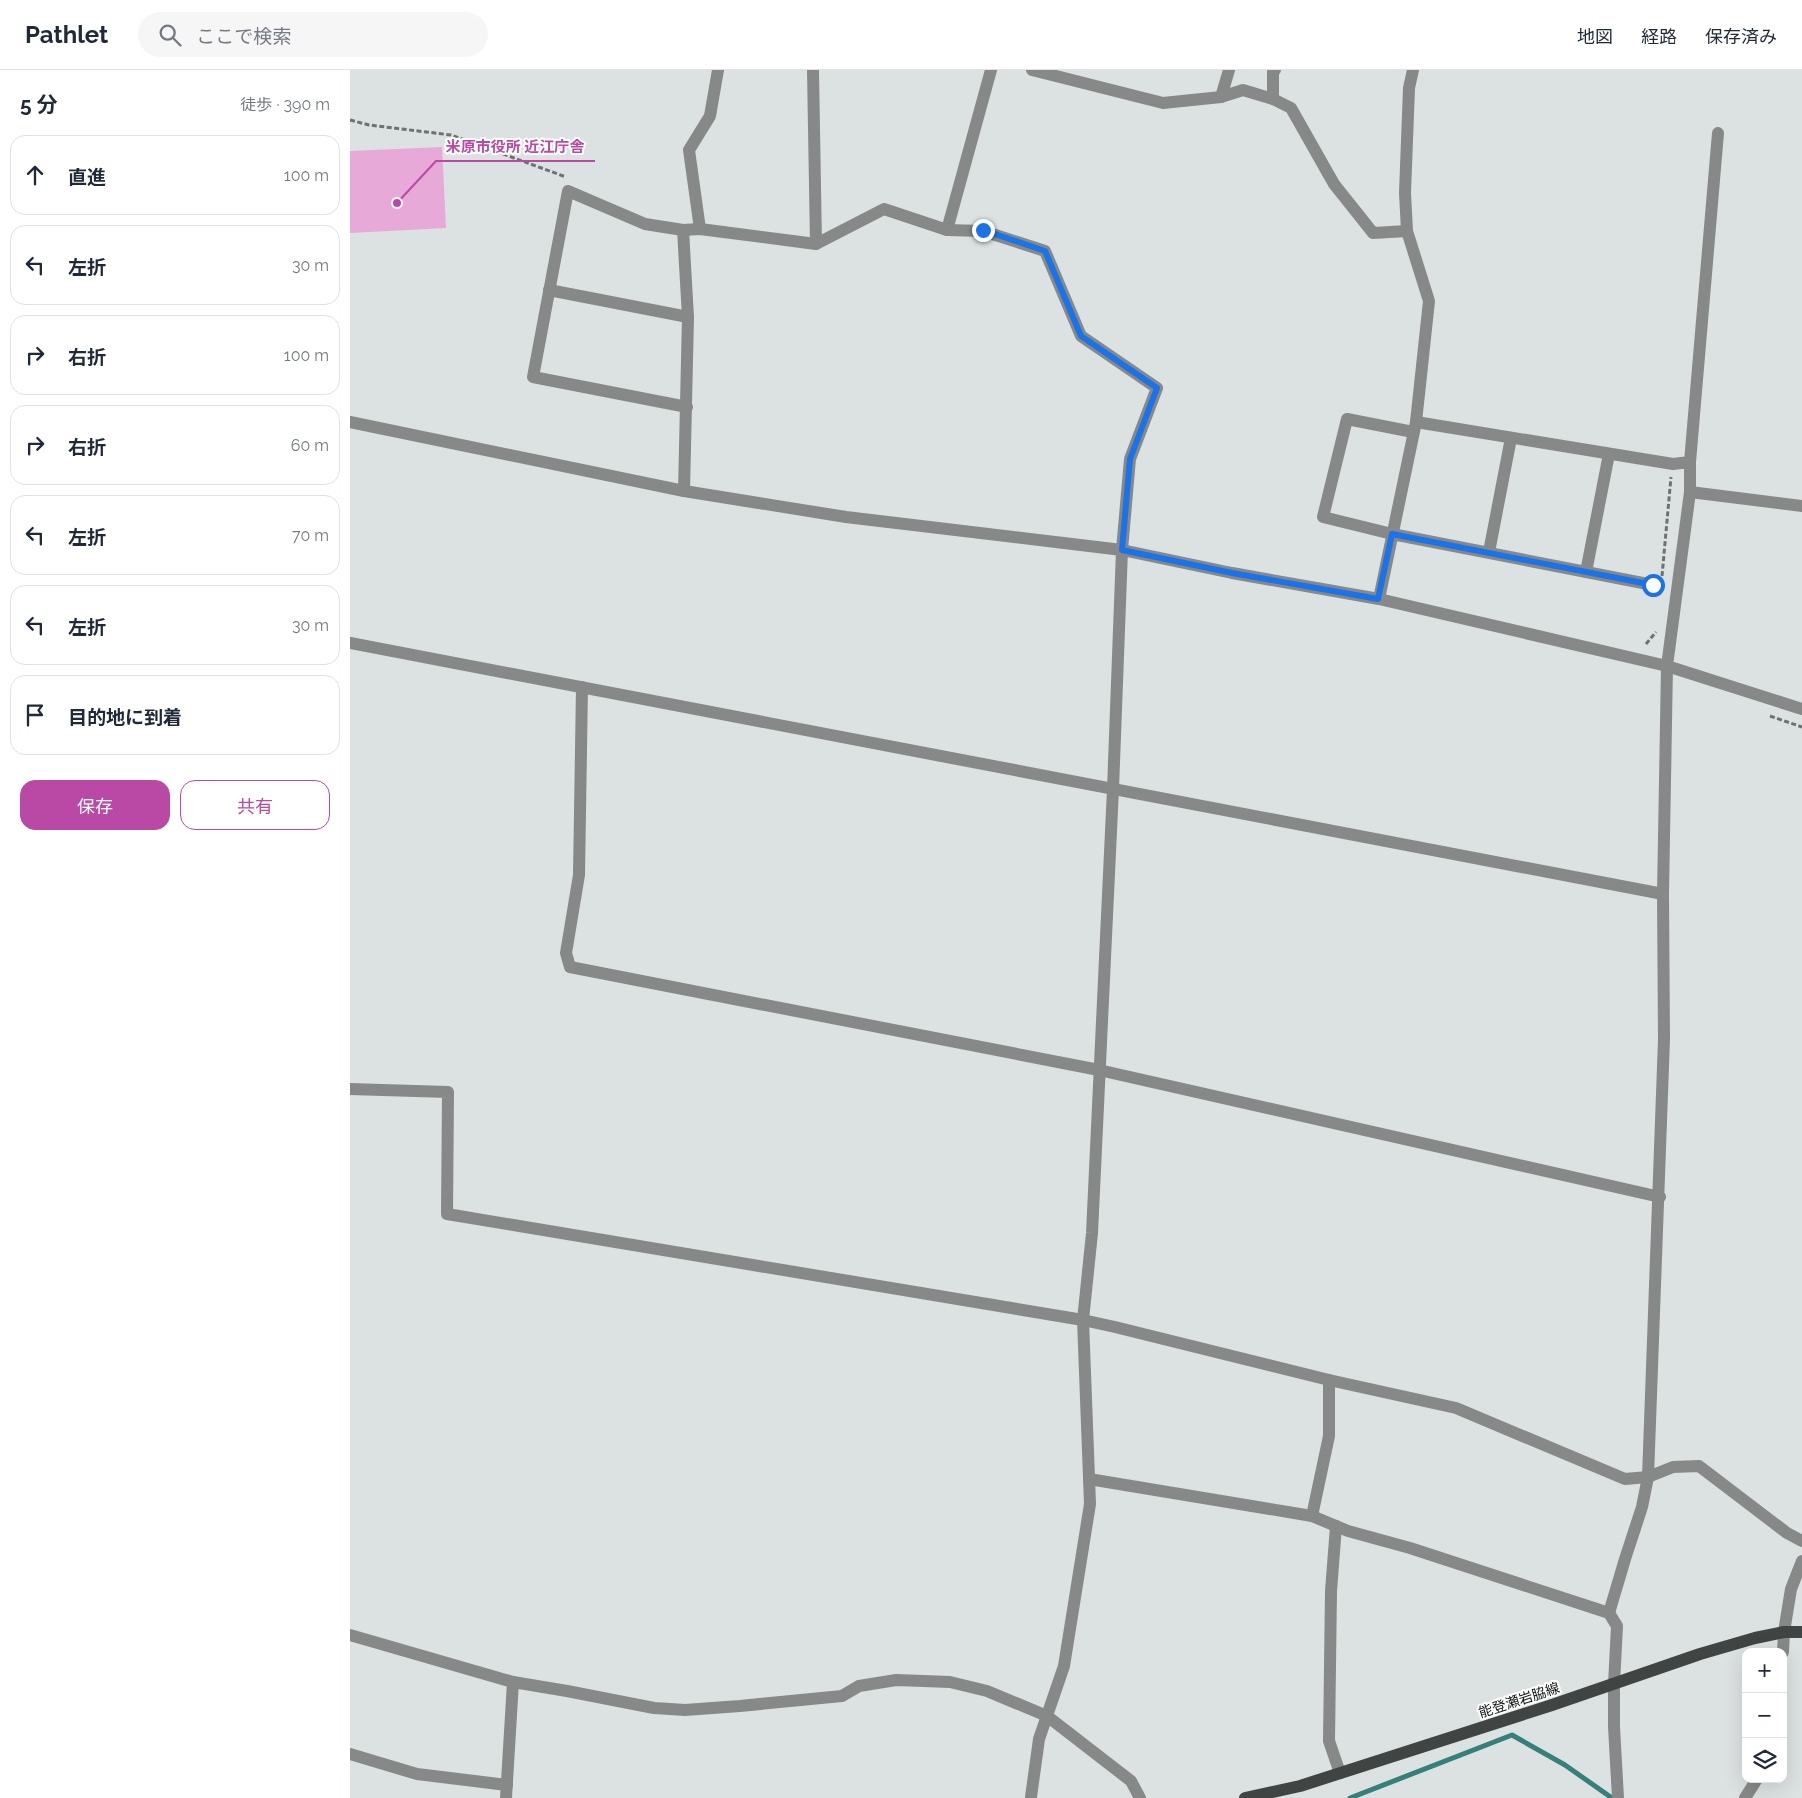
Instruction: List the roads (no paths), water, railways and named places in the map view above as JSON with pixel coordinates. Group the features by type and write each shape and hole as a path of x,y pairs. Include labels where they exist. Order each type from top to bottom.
{"main road":[{"name":"能登瀬岩脇線","path":"1245,1798 1300,1786 1614,1684 1700,1654 1755,1638 1784,1632 1802,1632"}],"street":[{"path":"700,229 689,150 710,116 718,70"},
{"path":"814,70 816,244"},
{"path":"947,230 991,70"},
{"path":"1032,70 1163,103 1222,97 1243,90 1273,99 1292,108 1334,184 1373,233 1407,231"},
{"path":"1222,97 1229,70"},
{"path":"1273,99 1273,72 1275,70"},
{"path":"1378,599 1414,427 1429,301 1407,231 1405,193 1409,88 1413,70"},
{"path":"1609,1613 1642,1508 1648,1477 1660,1197 1664,1039 1663,894 1667,666 1690,492 1690,462 1718,133"},
{"path":"687,407 533,377 568,191 645,224 683,230 700,229 816,244 884,209 947,230 983,230 1045,251 1081,336 1157,388 1130,459 1122,550 1092,1233 1082,1320 1090,1504 1064,1666 1039,1739 1031,1797"},
{"path":"683,230 688,317 684,491"},
{"path":"549,290 688,317"},
{"path":"1657,584 1392,534 1323,517 1347,419 1511,438 1673,464 1690,462"},
{"path":"350,422 684,491 846,518 1122,550 1232,573 1378,599 1667,666 1802,709"},
{"path":"1489,552 1511,438"},
{"path":"1586,572 1609,454"},
{"path":"1690,492 1802,506"},
{"path":"350,643 1663,894"},
{"path":"582,687 579,875 566,953 570,967 1099,1070 1660,1197"},
{"path":"350,1089 448,1092 447,1214 1082,1320 1329,1380 1456,1408 1625,1479 1648,1477 1673,1468 1699,1466 1787,1533 1802,1541"},
{"path":"1312,1516 1329,1436 1329,1380"},
{"path":"1089,1479 1312,1516 1336,1526 1410,1548 1609,1613 1617,1626 1614,1727 1618,1798"},
{"path":"1336,1526 1331,1591 1329,1742 1340,1773"},
{"path":"1783,1648 1791,1589 1802,1561"},
{"path":"350,1635 514,1682 567,1690 654,1708 685,1710 842,1696 859,1686 896,1680 950,1682 986,1691 1047,1716 1131,1781 1140,1798"},
{"path":"350,1754 417,1774 507,1792 514,1682"},
{"path":"1745,1798 1754,1783"}],"waterway":[{"path":"1350,1798 1512,1735 1565,1765 1612,1798"}],"place":[{"name":"米原市役所 近江庁舎","path":"397,203"}]}
